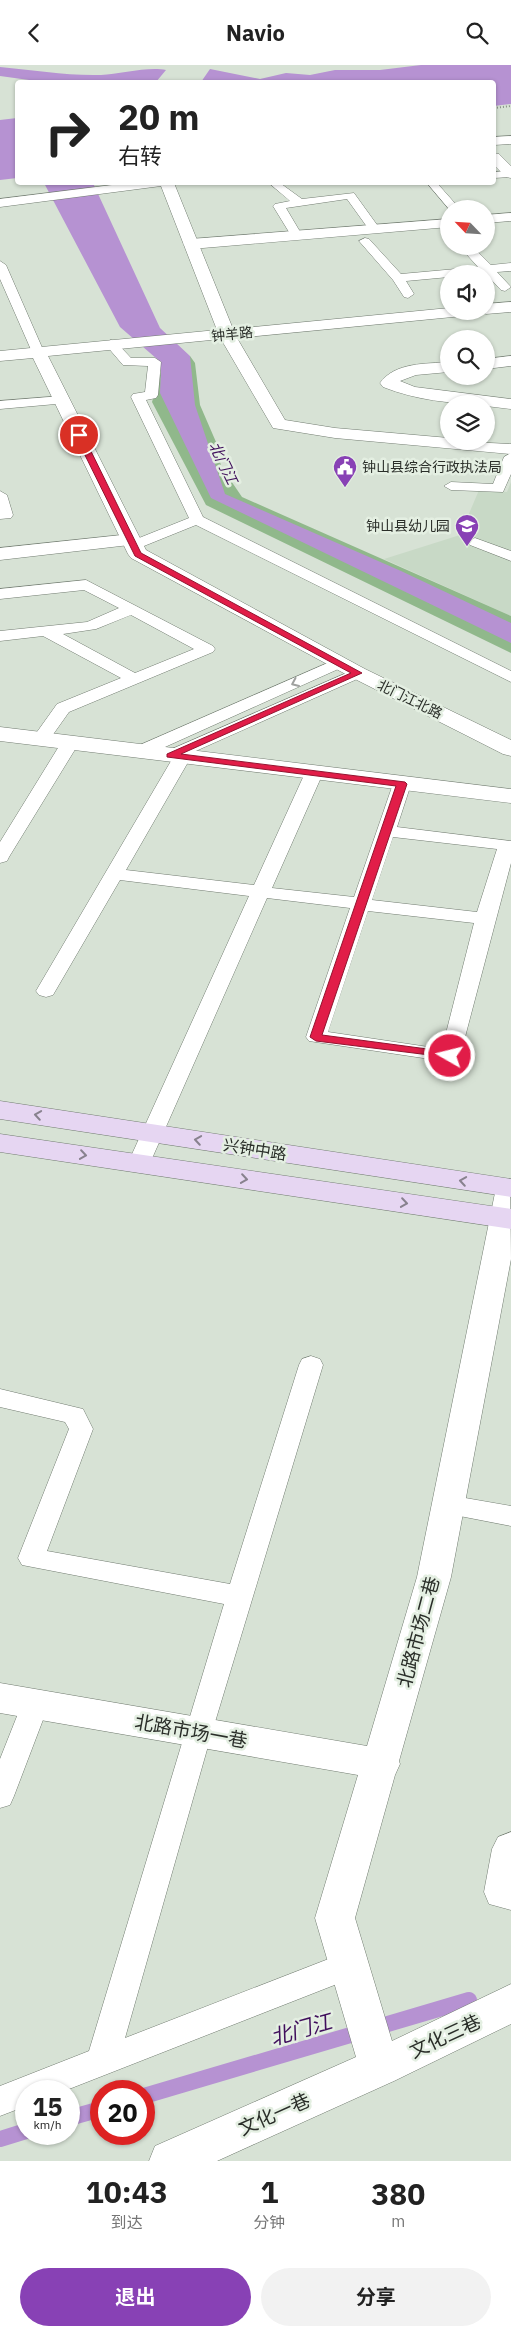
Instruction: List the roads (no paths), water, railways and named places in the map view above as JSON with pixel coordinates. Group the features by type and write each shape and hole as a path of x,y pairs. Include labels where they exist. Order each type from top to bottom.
{"main road":[{"name":"兴钟中路","path":"0,1109 154,1133 509,1203"},
{"name":"兴钟中路","path":"0,1143 139,1163 509,1203"}],"street":[{"path":"496,141 511,139"},
{"path":"496,159 511,174"},
{"path":"0,203 141,185"},
{"path":"168,185 227,335 279,424 335,433 511,449"},
{"path":"495,218 511,217"},
{"path":"191,244 296,235 370,235 440,224"},
{"path":"495,308 511,307"},
{"name":"钟羊路","path":"0,356 440,313"},
{"name":"北门江北路","path":"38,352 138,554 358,673 511,749"},
{"path":"495,363 511,361"},
{"path":"440,368 413,371 394,377 389,383 412,391 511,403"},
{"path":"0,554 132,543"},
{"path":"0,735 511,797"},
{"name":"北路市场二巷","path":"379,2067 335,1918 382,1763 434,1577 509,1203"},
{"name":"北路市场一巷","path":"0,1698 382,1763"},
{"path":"511,1849 503,1892 511,1893"},
{"name":"文化三巷","path":"379,2067 484,2018 511,2003"},
{"name":"文化一巷","path":"170,2161 379,2067"}],"lane":[{"path":"496,175 511,174"},
{"path":"277,185 299,202"},
{"path":"434,185 447,200"},
{"path":"296,235 279,206 350,195 370,235 408,294"},
{"path":"473,255 483,265"},
{"path":"0,265 38,352"},
{"path":"495,268 511,267"},
{"path":"398,278 440,274"},
{"path":"495,277 505,287"},
{"path":"117,344 128,362 155,361 151,395 138,397 197,520 511,677"},
{"path":"0,405 62,400"},
{"path":"451,486 498,489 511,457"},
{"path":"0,495 6,515 0,515"},
{"path":"132,543 197,520"},
{"path":"476,542 511,556"},
{"path":"0,594 86,585 207,649 63,708 40,739"},
{"path":"0,636 90,626 131,609"},
{"path":"46,631 135,679"},
{"path":"139,752 340,663"},
{"path":"46,991 114,874 176,756 358,673"},
{"path":"0,857 70,743"},
{"path":"139,1163 314,773"},
{"path":"387,831 506,845 484,919 450,1056 316,1037 402,784"},
{"path":"114,874 484,919"},
{"path":"102,2061 198,1732 311,1365"},
{"path":"0,1398 74,1415 81,1429 31,1558 240,1596"},
{"path":"448,1505 511,1516"},
{"path":"0,1796 35,1704"},
{"path":"0,2101 348,1965"}],"waterway":[{"name":"北门江","path":"155,2093 469,2000"},
{"name":"北门江","path":"80,2115 90,2112"},
{"name":"北门江","path":"0,2139 15,2134"}],"place":[{"name":"钟山县综合行政执法局","path":"345,488"},
{"name":"钟山县幼儿园","path":"467,547"}]}
